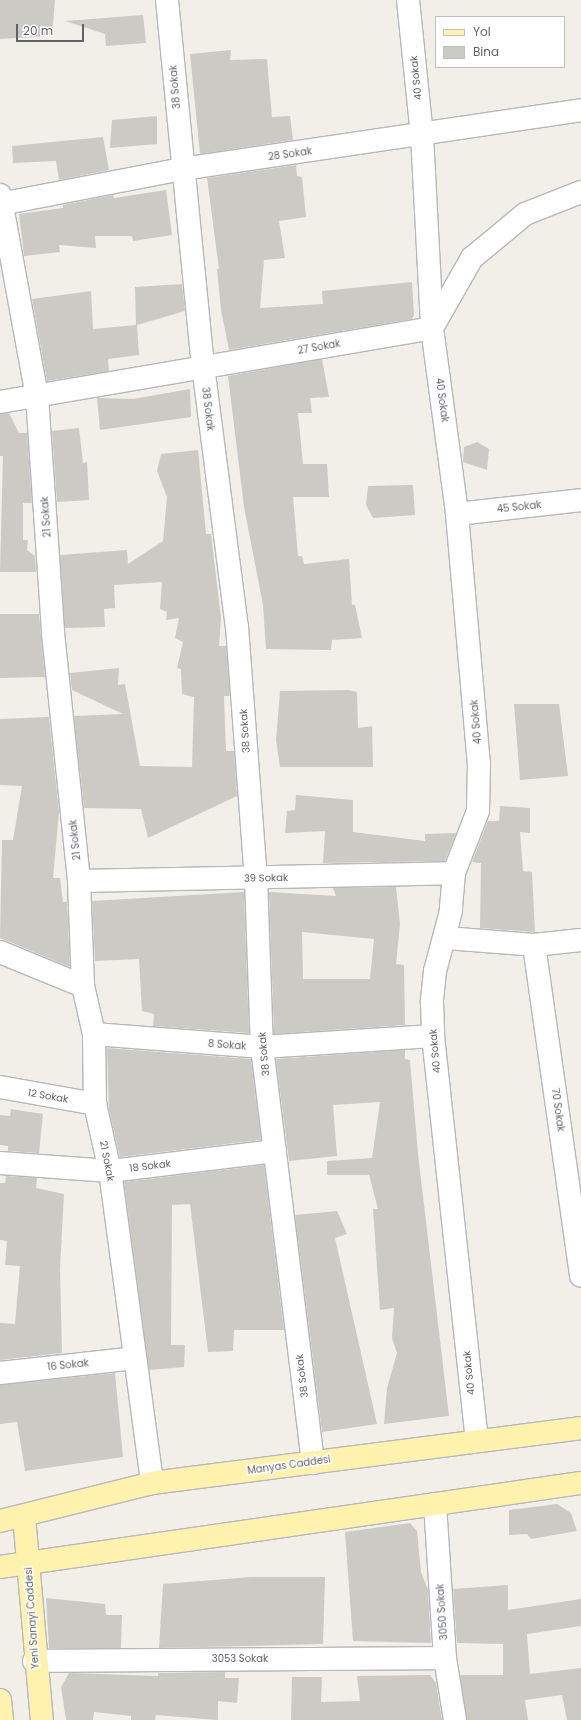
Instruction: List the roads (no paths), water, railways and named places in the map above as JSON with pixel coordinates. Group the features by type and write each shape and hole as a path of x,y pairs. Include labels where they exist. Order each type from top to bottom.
{"main road":[{"name":"Manyas Caddesi","path":"0,1521 152,1483 313,1463 477,1439 581,1428"},
{"path":"0,1567 581,1484"},
{"name":"Yeni Sanayi Caddesi","path":"24,1516 34,1661 42,1720"},
{"path":"0,1700 2,1720"}],"street":[{"name":"38 Sokak","path":"167,0 182,169 203,366 237,627 256,878 262,1047 313,1463"},
{"name":"40 Sokak","path":"408,0 422,135 432,328 457,514 479,763 478,811 454,873 446,938 434,971 433,1036 477,1439"},
{"name":"28 Sokak","path":"0,201 182,169 422,135 581,110"},
{"path":"432,328 472,258 525,214 581,192"},
{"name":"21 Sokak","path":"0,201 38,396 53,633 79,881 83,986 94,1034 95,1104 110,1172 152,1483"},
{"name":"27 Sokak","path":"0,402 203,366 432,328"},
{"name":"45 Sokak","path":"457,514 581,500"},
{"name":"39 Sokak","path":"79,881 454,873"},
{"path":"446,938 534,945 581,940"},
{"name":"70 Sokak","path":"534,945 576,1196 581,1276"},
{"path":"0,952 83,986"},
{"name":"8 Sokak","path":"94,1034 262,1047 433,1036"},
{"name":"12 Sokak","path":"0,1087 95,1104"},
{"name":"18 Sokak","path":"0,1163 110,1172 275,1150"},
{"name":"16 Sokak","path":"0,1372 136,1358"},
{"name":"3050 Sokak","path":"435,1504 445,1658 455,1720"},
{"name":"3053 Sokak","path":"34,1661 445,1658"}]}
